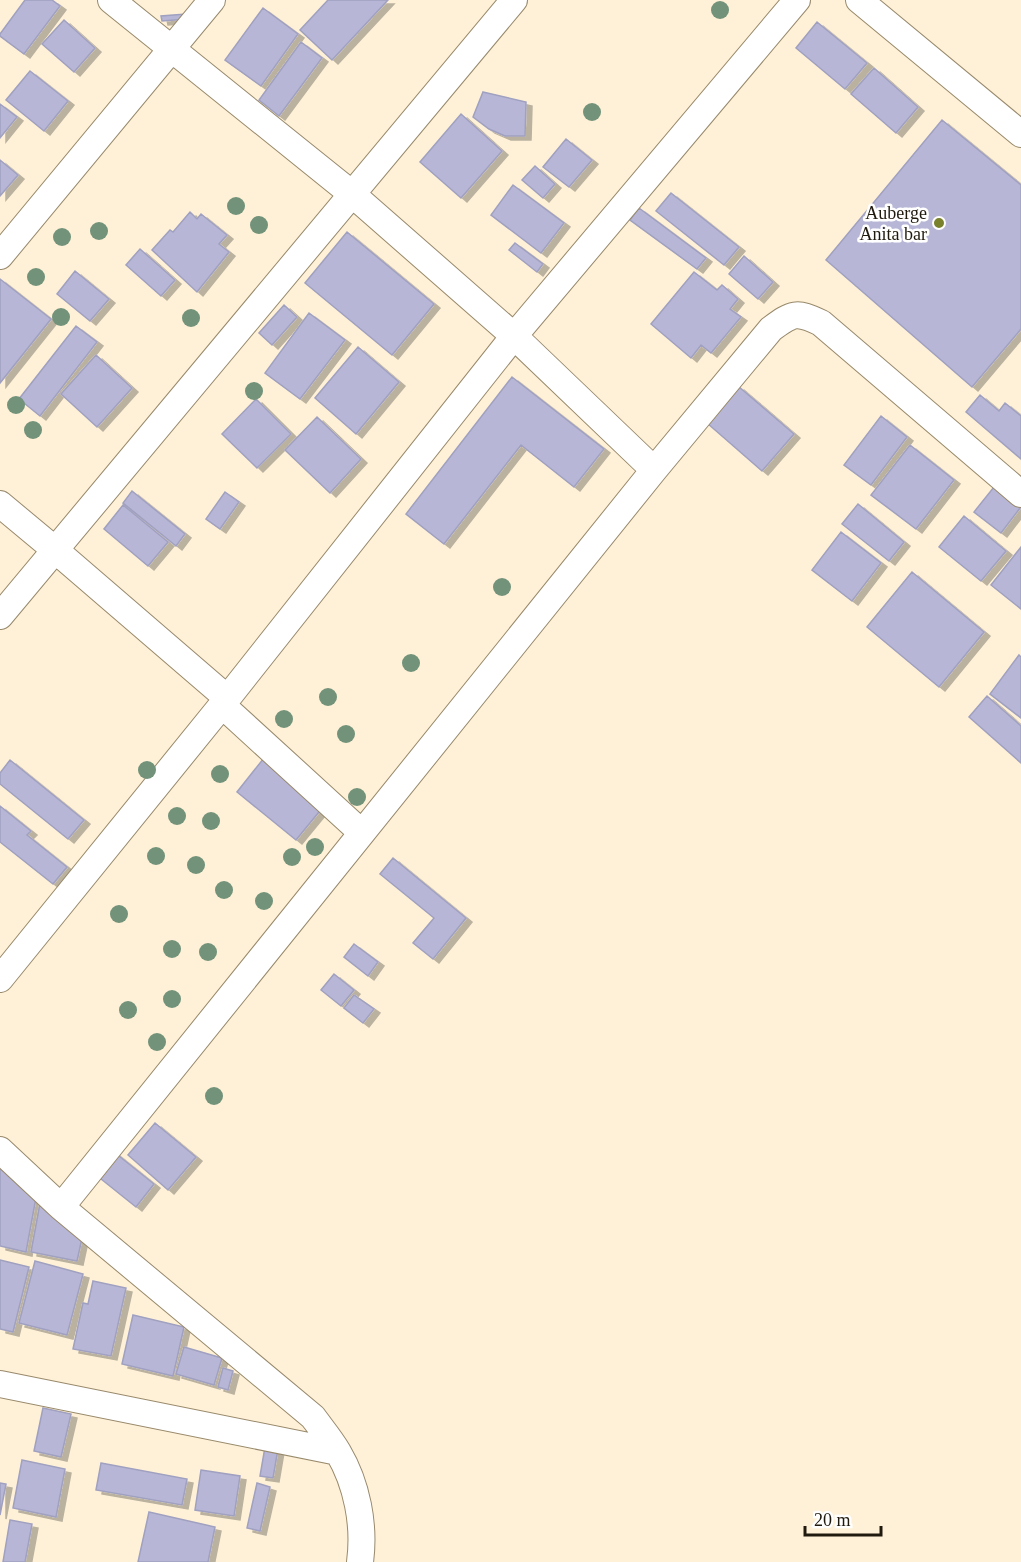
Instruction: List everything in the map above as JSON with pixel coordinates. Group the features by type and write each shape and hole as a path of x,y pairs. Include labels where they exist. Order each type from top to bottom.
{"street":[{"path":"111,0 352,194 514,336 654,470"},
{"path":"0,256 212,0"},
{"path":"0,616 514,0"},
{"path":"0,979 514,336 797,0"},
{"path":"859,0 1021,134"},
{"path":"61,1207 654,470 771,330 786,318 803,315 821,323 1021,494"},
{"path":"0,504 54,549 224,701 362,832"},
{"path":"0,1150 61,1207 313,1417 338,1452 352,1481 361,1516 360,1562"},
{"path":"0,1384 338,1452"}],"building":[{"path":"25,0 52,0 60,6 24,54 0,34"},
{"path":"328,0 388,0 332,60 300,30"},
{"path":"263,8 298,34 261,86 225,60"},
{"path":"186,14 187,19 162,21 161,16"},
{"path":"64,20 95,48 74,72 42,44"},
{"path":"817,22 867,63 845,89 796,48"},
{"path":"301,42 322,58 279,116 259,100"},
{"path":"874,68 918,107 896,133 851,94"},
{"path":"30,71 68,101 44,131 6,100"},
{"path":"483,92 526,102 525,136 505,136 489,129 473,117"},
{"path":"0,104 17,117 0,138"},
{"path":"461,114 502,151 461,198 420,162"},
{"name":"Auberge Anita bar","path":"942,120 1021,185 1021,329 972,387 826,260"},
{"path":"566,139 592,160 569,187 543,167"},
{"path":"0,160 18,175 0,196"},
{"path":"535,166 555,184 543,198 522,180"},
{"path":"513,185 564,223 541,253 491,215"},
{"path":"671,193 739,247 724,265 656,211"},
{"path":"639,208 706,258 697,269 630,220"},
{"path":"190,212 197,219 201,214 227,235 219,244 229,252 197,292 152,250 170,230 173,232"},
{"path":"347,232 434,304 392,355 305,283"},
{"path":"515,243 543,264 537,272 509,250"},
{"path":"140,249 175,280 161,296 126,265"},
{"path":"744,256 773,282 758,299 729,274"},
{"path":"75,271 109,299 90,321 57,294"},
{"path":"694,272 717,290 722,285 738,299 730,309 741,317 711,353 701,345 691,358 651,324"},
{"path":"0,279 51,319 0,383"},
{"path":"284,305 297,317 272,345 259,333"},
{"path":"309,313 345,340 300,399 265,373"},
{"path":"76,326 97,342 40,416 19,399"},
{"path":"358,347 399,382 356,434 315,398"},
{"path":"96,355 132,388 97,427 61,394"},
{"path":"512,377 604,449 574,487 521,445 444,544 406,514"},
{"path":"738,386 794,434 762,471 707,423"},
{"path":"980,395 999,411 1005,403 1021,416 1021,459 966,412"},
{"path":"256,399 291,434 257,468 222,434"},
{"path":"881,416 907,437 871,485 844,465"},
{"path":"317,417 361,459 330,493 285,450"},
{"path":"910,445 954,480 916,529 871,495"},
{"path":"994,487 1020,508 1001,533 974,512"},
{"path":"132,491 185,534 176,546 123,503"},
{"path":"225,492 239,502 220,529 206,519"},
{"path":"858,504 904,542 889,561 842,524"},
{"path":"123,505 168,542 148,566 104,529"},
{"path":"964,516 1006,551 981,581 939,547"},
{"path":"841,532 881,563 852,601 812,570"},
{"path":"1021,547 1021,609 991,585"},
{"path":"912,572 984,632 939,687 867,627"},
{"path":"1019,655 1021,657 1021,718 990,694"},
{"path":"987,696 1021,726 1021,763 969,717"},
{"path":"264,758 323,807 296,840 237,792"},
{"path":"10,760 84,820 68,839 0,784 0,773"},
{"path":"0,806 31,831 27,835 67,867 53,884 0,842"},
{"path":"393,858 466,918 433,959 413,943 434,918 380,874"},
{"path":"354,944 378,962 368,976 344,957"},
{"path":"334,974 354,990 341,1006 321,990"},
{"path":"354,995 374,1009 363,1023 344,1008"},
{"path":"155,1123 196,1157 168,1190 128,1155"},
{"path":"114,1152 154,1184 136,1207 96,1175"},
{"path":"0,1164 37,1192 26,1252 0,1246"},
{"path":"41,1198 84,1229 77,1261 31,1252"},
{"path":"0,1260 29,1267 13,1332 0,1329"},
{"path":"35,1261 83,1274 67,1335 19,1323"},
{"path":"93,1281 126,1288 111,1356 73,1349 83,1303 88,1304"},
{"path":"133,1315 184,1327 173,1376 122,1364"},
{"path":"184,1347 222,1358 214,1385 176,1374"},
{"path":"223,1368 233,1371 228,1390 218,1387"},
{"path":"43,1408 71,1414 61,1457 34,1451"},
{"path":"266,1441 279,1443 273,1478 260,1476"},
{"path":"22,1460 65,1469 56,1517 13,1508"},
{"path":"101,1463 187,1479 182,1505 96,1490"},
{"path":"201,1470 240,1476 234,1516 195,1510"},
{"path":"0,1483 6,1484 0,1515"},
{"path":"257,1483 270,1487 260,1531 247,1528"},
{"path":"149,1512 215,1527 208,1562 138,1562"},
{"path":"10,1520 32,1524 25,1562 3,1562"}],"place":[{"name":"Auberge Anita bar","path":"939,223"}]}
